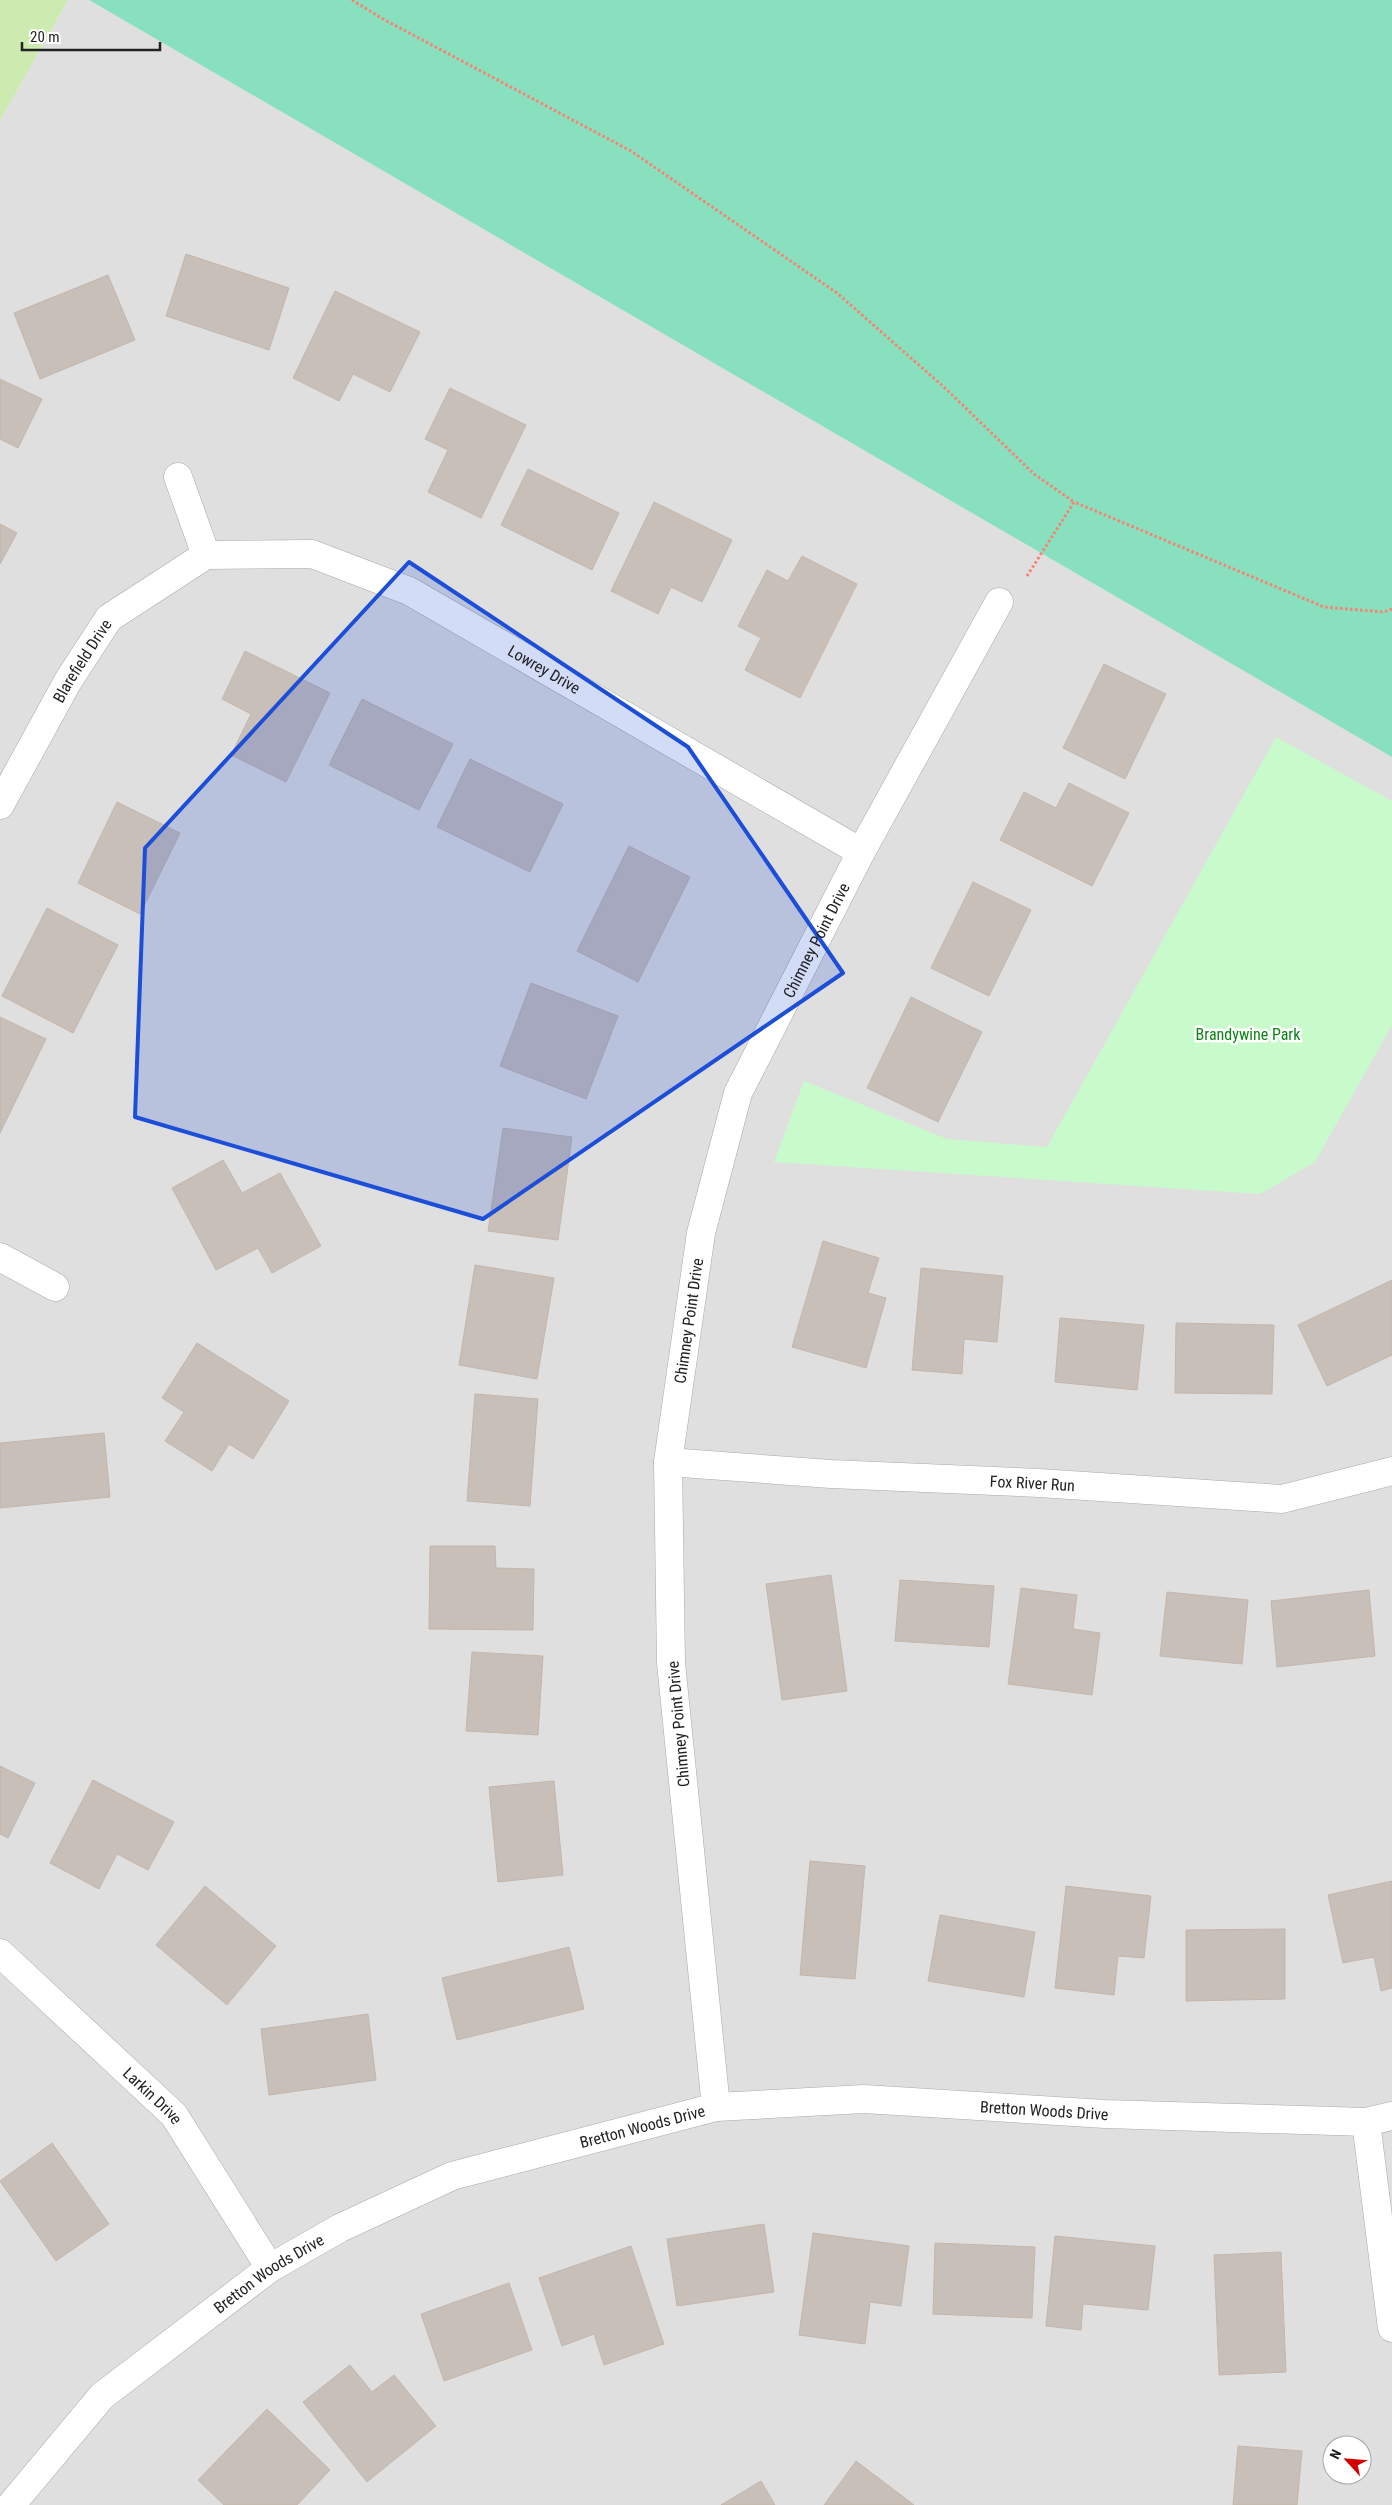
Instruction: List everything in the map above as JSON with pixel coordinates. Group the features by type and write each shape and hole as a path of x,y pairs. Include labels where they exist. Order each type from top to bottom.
{"street":[{"path":"178,477 206,555"},
{"name":"Lowrey Drive","path":"206,555 312,554 409,591 861,852"},
{"name":"Blarefield Drive","path":"0,805 68,681 109,618 206,555"},
{"name":"Chimney Point Drive","path":"716,2107 671,1663 668,1462 701,1233 738,1093 861,852 999,602"},
{"path":"0,1257 55,1287"},
{"name":"Fox River Run","path":"668,1462 832,1474 1039,1483 1282,1499 1392,1471"},
{"name":"Larkin Drive","path":"0,1953 174,2115 270,2268"},
{"name":"Bretton Woods Drive","path":"11,2505 102,2396 270,2268 340,2228 452,2176 716,2107 864,2099 1106,2114 1379,2119"},
{"path":"1379,2119 1392,2328"}],"path":[{"path":"352,0 631,151 838,293 945,388 1034,474 1074,502 1324,607 1384,612 1392,609"},
{"path":"999,602 1024,580 1074,502"}],"highlighted area":[{"path":"409,562 688,747 843,973 483,1219 135,1117 145,848"}],"shaded area":[{"path":"68,0 89,0 1392,757 1392,2505 0,2505 0,121"}],"green space":[{"path":"0,0 68,0 0,121"},
{"path":"89,0 1392,0 1392,757"},
{"name":"Brandywine Park","path":"1276,737 1392,801 1392,1025 1315,1162 1260,1194 774,1162 804,1081 947,1139 1047,1147"}],"building":[{"path":"186,254 289,288 269,350 166,316"},
{"path":"108,275 135,340 40,379 14,313"},
{"path":"335,291 420,332 390,392 353,374 339,401 293,378"},
{"path":"0,379 42,399 18,448 0,439"},
{"path":"450,388 526,425 481,518 428,492 448,450 425,439"},
{"path":"528,469 619,513 592,570 501,525"},
{"path":"654,502 732,540 702,602 671,587 658,614 611,591"},
{"path":"0,524 17,533 0,564"},
{"path":"802,556 857,584 800,698 745,670 761,638 738,626 767,570 788,581"},
{"path":"245,651 330,693 286,782 231,755 251,714 222,699"},
{"path":"1104,664 1166,694 1125,779 1063,748"},
{"path":"362,699 453,744 419,810 329,765"},
{"path":"470,759 563,804 530,872 437,827"},
{"path":"1069,783 1129,813 1092,886 1000,840 1024,792 1056,808"},
{"path":"117,802 180,833 140,914 78,883"},
{"path":"629,846 690,877 638,982 577,951"},
{"path":"973,882 1031,910 989,996 931,968"},
{"path":"47,908 118,945 73,1033 2,996"},
{"path":"531,983 618,1016 586,1099 500,1066"},
{"path":"911,997 982,1032 938,1122 867,1088"},
{"path":"0,1017 46,1039 0,1133"},
{"path":"503,1128 572,1137 558,1240 488,1231"},
{"path":"223,1160 242,1193 280,1173 321,1246 272,1273 258,1248 216,1270 172,1188"},
{"path":"823,1241 879,1258 868,1293 886,1298 866,1368 792,1347"},
{"path":"475,1265 554,1278 537,1379 459,1365"},
{"path":"921,1268 1003,1276 997,1342 964,1339 962,1374 912,1370"},
{"path":"1392,1280 1392,1355 1327,1386 1298,1325"},
{"path":"1060,1318 1144,1325 1137,1390 1055,1382"},
{"path":"1176,1323 1274,1325 1272,1394 1175,1393"},
{"path":"197,1343 289,1401 253,1459 229,1444 212,1471 165,1441 184,1412 162,1398"},
{"path":"475,1394 538,1399 530,1506 467,1501"},
{"path":"104,1433 110,1497 0,1508 0,1443"},
{"path":"430,1546 495,1546 496,1568 534,1569 533,1630 429,1629"},
{"path":"831,1575 847,1691 782,1700 766,1584"},
{"path":"900,1580 994,1586 989,1647 895,1641"},
{"path":"1021,1588 1077,1595 1073,1629 1100,1633 1092,1695 1008,1684"},
{"path":"1369,1590 1375,1656 1277,1667 1271,1601"},
{"path":"1167,1592 1248,1600 1242,1664 1160,1656"},
{"path":"472,1652 543,1656 538,1735 466,1731"},
{"path":"0,1766 35,1783 8,1838 0,1834"},
{"path":"93,1780 174,1822 148,1870 117,1854 99,1889 50,1863"},
{"path":"554,1781 563,1875 498,1882 489,1787"},
{"path":"810,1861 865,1866 855,1979 800,1975"},
{"path":"1392,1881 1392,1988 1381,1991 1374,1957 1343,1963 1328,1895"},
{"path":"205,1886 276,1946 227,2005 156,1945"},
{"path":"1066,1886 1151,1896 1144,1958 1118,1956 1114,1995 1055,1988"},
{"path":"940,1915 1035,1932 1024,1997 928,1981"},
{"path":"1285,1929 1285,1999 1186,2001 1186,1930"},
{"path":"569,1947 584,2009 457,2040 442,1978"},
{"path":"368,2014 376,2080 269,2095 261,2029"},
{"path":"52,2143 109,2224 56,2261 0,2181"},
{"path":"764,2224 774,2292 677,2306 667,2239"},
{"path":"813,2233 909,2246 901,2306 870,2302 865,2344 799,2335"},
{"path":"1055,2236 1155,2246 1148,2310 1083,2304 1081,2330 1046,2326"},
{"path":"935,2243 1035,2247 1032,2318 933,2314"},
{"path":"631,2246 664,2344 604,2365 594,2334 562,2346 539,2278"},
{"path":"1281,2252 1286,2372 1219,2375 1214,2255"},
{"path":"509,2283 532,2350 444,2381 421,2314"},
{"path":"350,2365 372,2392 394,2375 436,2426 367,2482 303,2402"},
{"path":"267,2409 330,2470 297,2505 224,2505 198,2480"},
{"path":"1238,2446 1302,2451 1297,2505 1233,2505"},
{"path":"856,2461 914,2505 824,2505"},
{"path":"761,2481 775,2505 721,2505"}]}
